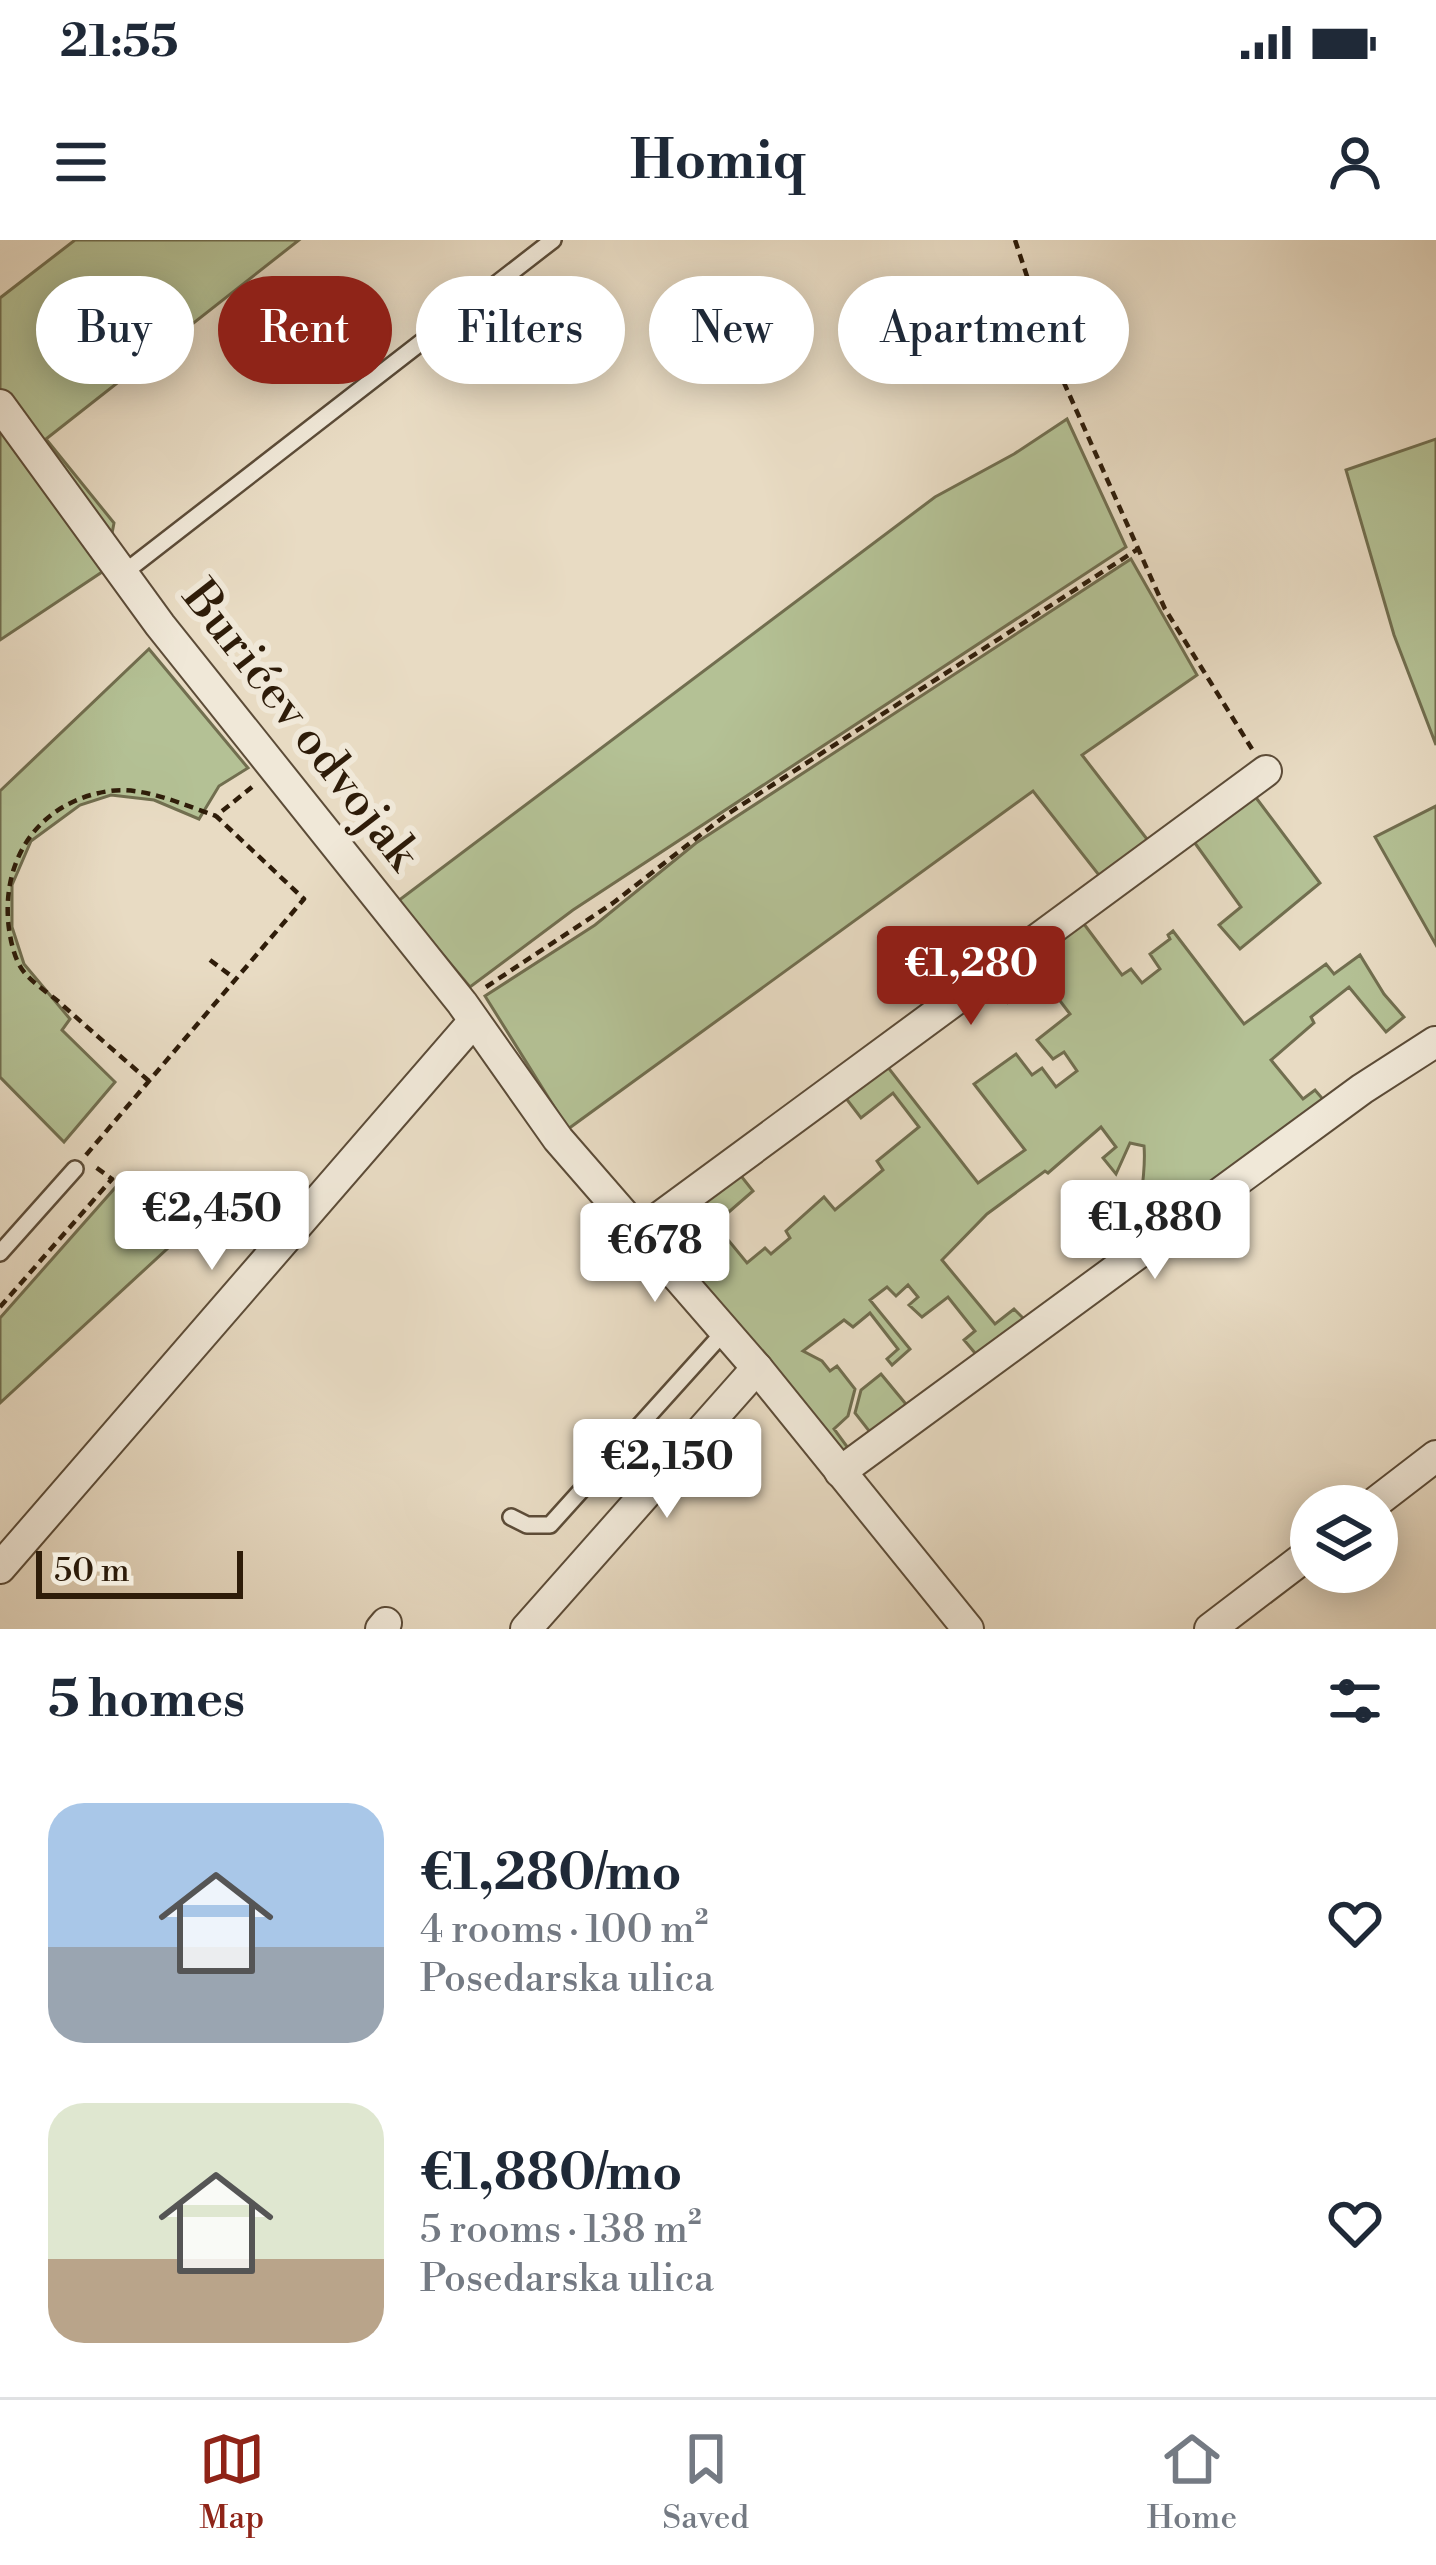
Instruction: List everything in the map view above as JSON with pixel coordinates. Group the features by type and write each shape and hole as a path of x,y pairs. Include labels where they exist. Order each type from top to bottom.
{"street":[{"name":"Burićev odvojak","path":"0,405 160,625 468,1012 558,1139 757,1368 956,1624"},
{"path":"637,1234 1266,771"},
{"path":"0,1568 468,1012"},
{"path":"840,1472 1362,1089 1435,1042"},
{"path":"526,1629 757,1368"},
{"path":"1398,1485 1436,1456"},
{"path":"1210,1629 1290,1568"}],"lane":[{"name":"Burićev odvojak","path":"125,572 553,240"},
{"path":"0,1253 75,1169"},
{"path":"511,1516 526,1525 550,1525 723,1333"}],"path":[{"path":"1015,240 1057,367 1138,549 1188,650 1266,771"},
{"path":"468,1012 726,815 1138,549"},
{"path":"216,816 273,771"},
{"path":"0,1307 112,1179 83,1158 149,1081 235,980 304,898 216,816 112,790 47,816 21,845 9,873 6,908 11,944 23,971 149,1081"},
{"path":"210,959 235,980"}],"green space":[{"path":"75,240 299,240 253,276 218,276 218,304 194,323 194,276 36,276 36,384 116,384 46,439 114,523 105,570 0,640 0,298"},
{"path":"1067,419 1126,547 573,910 470,987 398,901 935,497"},
{"path":"1436,439 1436,745 1394,635 1346,470"},
{"path":"1131,559 1197,675 1082,755 1150,843 1102,879 1033,791 568,1129 485,996 595,925 696,843"},
{"path":"149,649 248,768 219,786 199,819 154,800 111,795 80,805 31,841 12,885 12,927 24,964 70,1019 62,1030 115,1082 64,1142 0,1077 0,791"},
{"path":"1254,795 1320,883 1240,949 1219,925 1241,907 1192,839"},
{"path":"1436,806 1436,945 1375,837"},
{"path":"1081,920 1122,975 1131,969 1142,983 1160,969 1150,954 1173,931 1244,1024 1326,964 1334,974 1360,955 1404,1017 1386,1032 1349,987 1311,1017 1314,1023 1271,1060 1303,1099 1315,1090 1327,1104 1137,1245 1144,1146 1130,1143 1116,1174 1103,1158 1116,1147 1101,1127 1048,1173 987,1214 942,1260 995,1324 1014,1309 1029,1324 980,1359 964,1340 975,1331 948,1297 922,1317 909,1305 918,1297 908,1285 896,1296 887,1287 870,1300 910,1349 892,1365 887,1359 898,1349 870,1313 853,1327 844,1320 803,1351 830,1371 837,1366 855,1389 848,1416 834,1429 851,1452 836,1448 661,1239 665,1227 738,1172 753,1191 715,1224 747,1263 765,1248 771,1254 790,1238 786,1231 824,1197 835,1210 883,1170 877,1161 919,1127 893,1093 861,1118 845,1097 887,1066 978,1183 1025,1150 974,1084 1016,1054 1032,1075 1042,1068 1056,1087 1077,1071 1064,1052 1053,1059 1037,1040 1070,1014 1042,977 1008,1002 1001,981"},
{"path":"122,1180 180,1237 0,1403 0,1318"},
{"path":"881,1374 910,1409 873,1436 855,1413 861,1390"}]}
